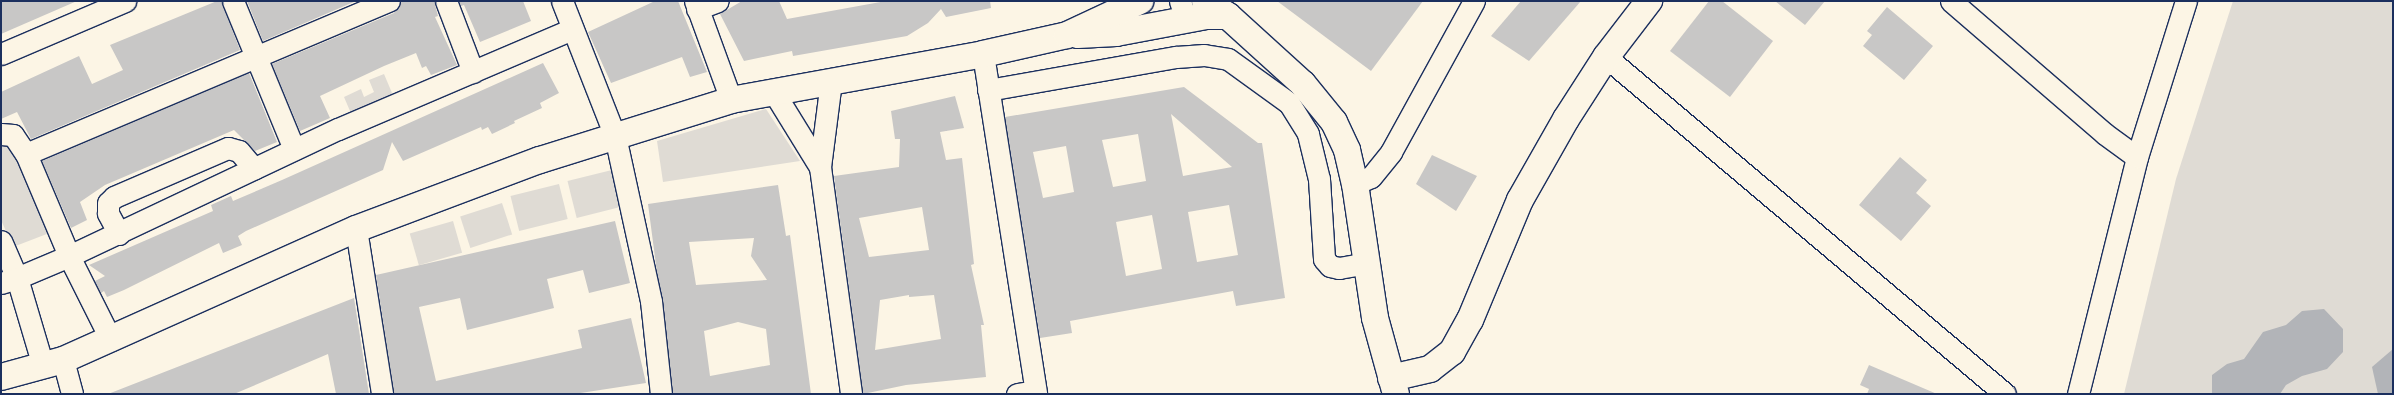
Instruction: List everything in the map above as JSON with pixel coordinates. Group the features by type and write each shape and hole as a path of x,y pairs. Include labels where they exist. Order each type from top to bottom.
{"street":[{"path":"1,54 125,1"},
{"path":"233,1 294,149"},
{"path":"26,154 388,1"},
{"path":"446,1 473,72"},
{"path":"562,1 615,136 651,301 661,394"},
{"path":"718,1 696,5 731,100"},
{"path":"1067,35 1140,1 1151,15 1152,27"},
{"path":"1355,184 1371,177 1391,152 1474,1"},
{"path":"1,377 53,363 111,340 356,229 540,160 731,100 983,54 1067,35 1152,27 1206,9 1303,84 1334,122 1347,150 1355,184 1375,318 1393,386 1430,369 1452,352 1470,320 1520,200 1566,119 1606,57 1649,1"},
{"path":"1951,1 2105,134 2137,157"},
{"path":"2078,394 2137,157 2186,1"},
{"path":"9,281 119,234 294,149 573,29"},
{"path":"983,54 1029,393"},
{"path":"988,90 1176,57 1204,55 1228,60 1289,103 1308,134 1320,179 1324,259 1330,266 1339,268 1368,263"},
{"path":"1606,57 2005,394"},
{"path":"831,81 820,167 850,394"},
{"path":"772,91 820,167"},
{"path":"1,134 13,135 26,154 68,256 111,340"},
{"path":"119,234 108,213 108,203 114,197 228,148 240,151 254,169"},
{"path":"356,229 382,394"},
{"path":"2,247 9,281 72,394"}],"shaded area":[{"path":"2233,1 2393,1 2393,394 2124,394 2176,179"},
{"path":"384,74 395,100 353,118 344,97 361,89 364,97 374,92 369,80"},
{"path":"766,109 800,161 663,182 657,141"},
{"path":"11,140 52,232 13,247 1,220 1,144"},
{"path":"616,169 625,206 577,218 567,181"},
{"path":"559,184 568,219 519,231 510,196"},
{"path":"502,203 512,234 470,248 460,217"},
{"path":"453,221 462,253 419,265 410,233"},
{"path":"2324,309 2343,329 2343,352 2327,369 2302,376 2286,385 2280,394 2212,394 2212,375 2227,364 2244,359 2263,332 2286,325 2302,311"},
{"path":"2393,349 2393,394 2378,394 2372,367"}],"building":[{"path":"1,1 77,1 1,34"},
{"path":"221,1 240,50 31,139 17,112 1,119 1,92 79,56 92,84 123,70 110,45"},
{"path":"247,1 356,1 263,41"},
{"path":"401,1 434,1 438,16 435,17 457,65 431,75 426,66 422,68 416,53 384,66 320,96 330,118 300,131 272,64 394,13"},
{"path":"459,1 523,1 531,21 480,42 464,5 461,6"},
{"path":"655,1 678,1 707,72 690,77 682,57 611,83 588,32"},
{"path":"742,1 779,1 787,19 886,1 990,1 991,8 946,17 941,9 928,23 907,36 793,56 792,51 744,61 720,14"},
{"path":"1277,1 1423,1 1371,71"},
{"path":"1521,1 1581,1 1529,61 1491,36"},
{"path":"1709,1 1722,1 1773,41 1730,97 1670,51"},
{"path":"1775,1 1825,1 1805,25"},
{"path":"1887,7 1933,46 1904,80 1863,46 1872,35 1867,31"},
{"path":"543,63 559,93 540,103 542,108 514,121 515,123 492,134 488,127 482,130 481,127 403,161 392,142 383,170 246,231 238,236 242,245 223,253 219,243 124,290 107,297 104,291 101,293 95,281 105,276 89,265 213,211 211,205 231,196 233,201"},
{"path":"249,73 277,142 255,151 234,130 105,185 80,202 87,220 71,228 42,161"},
{"path":"1184,87 1258,143 1262,143 1285,298 1236,306 1233,291 1070,321 1072,333 1040,338 1005,117","holes":["1171,114 1232,167 1183,176","1138,134 1146,181 1113,187 1102,140","1066,146 1074,192 1043,198 1033,152","1229,205 1238,255 1197,262 1188,212","1152,215 1162,269 1126,276 1116,222"]},
{"path":"955,96 964,128 940,132 946,160 962,158 974,264 971,265 984,325 981,325 986,377 906,385 863,394 834,176 899,167 900,139 895,139 891,111","holes":["922,207 929,250 869,257 859,218","909,295 909,297 934,295 941,339 875,350 880,300"]},
{"path":"1432,155 1477,176 1456,211 1416,184"},
{"path":"1900,157 1927,180 1916,193 1931,206 1901,241 1859,205"},
{"path":"778,185 786,236 790,235 811,394 673,394 648,204","holes":["754,238 751,256 767,280 696,285 689,242","738,322 766,329 770,365 710,376 704,331"]},
{"path":"615,221 630,283 589,293 583,270 547,279 554,308 467,330 460,298 419,307 436,381 582,348 578,330 631,318 646,383 574,394 394,394 376,275"},
{"path":"354,298 369,394 336,394 328,354 234,394 108,394"},
{"path":"1869,365 1937,394 1867,394 1869,389 1860,385"}]}
